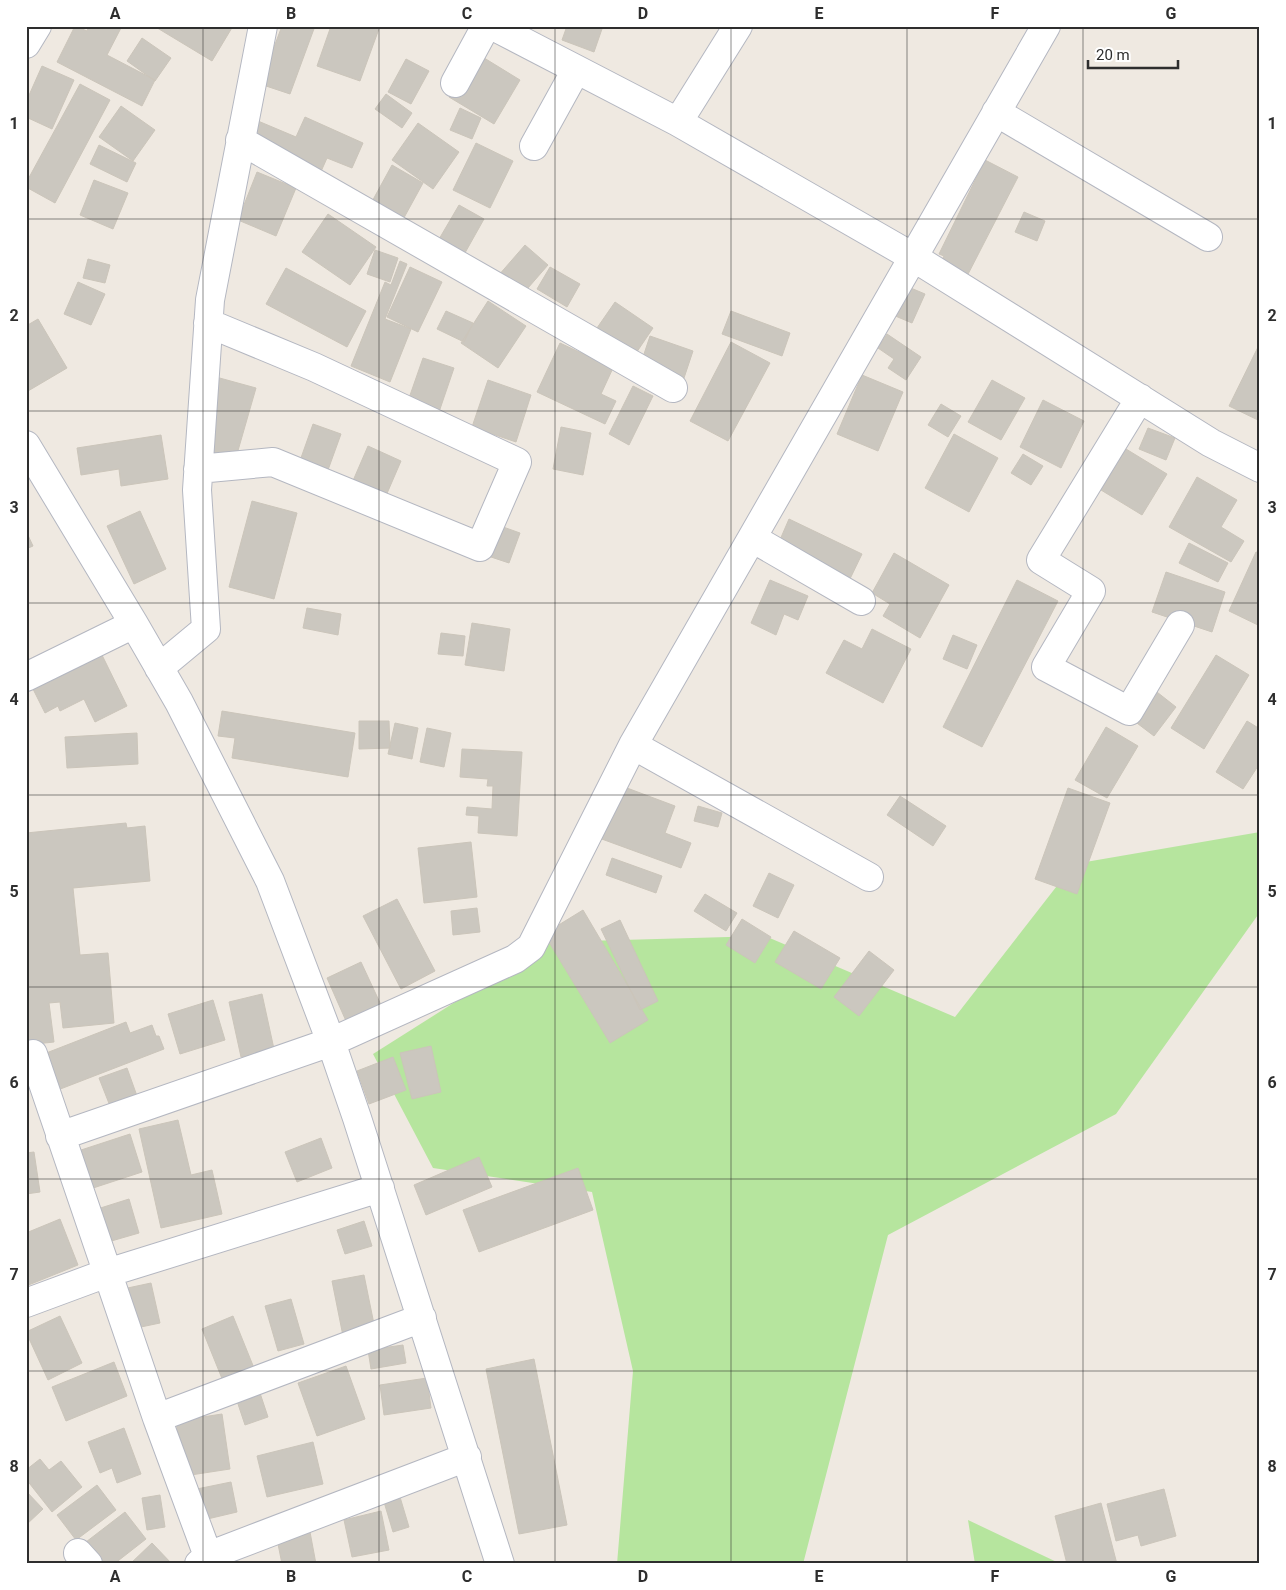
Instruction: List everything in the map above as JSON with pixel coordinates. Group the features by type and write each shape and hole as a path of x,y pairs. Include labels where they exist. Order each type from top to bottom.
{"street":[{"path":"26,44 37,26"},
{"path":"159,668 206,629 197,490 210,300 262,26"},
{"path":"455,83 486,26"},
{"path":"493,26 678,122 913,257 1211,442 1260,468"},
{"path":"678,122 738,26"},
{"path":"60,1136 331,1042 515,959 531,947 633,745 1045,26"},
{"path":"534,146 576,70"},
{"path":"996,112 1208,237"},
{"path":"240,140 673,388"},
{"path":"198,470 273,462 480,547 517,462 314,366 208,324"},
{"path":"1140,398 1041,560 1091,591 1046,667 1129,711 1180,625"},
{"path":"26,446 179,702 270,881 331,1042 380,1188 500,1564"},
{"path":"752,538 860,601"},
{"path":"26,677 134,624"},
{"path":"633,745 868,877"},
{"path":"33,1054 203,1560 467,1457"},
{"path":"26,1303 106,1273 380,1188"},
{"path":"156,1418 422,1318"}],"green space":[{"path":"1260,832 1260,912 1116,1114 888,1235 803,1564 617,1564 633,1371 592,1192 433,1168 373,1054 550,942 765,936 955,1017 1074,864"},
{"path":"968,1520 1061,1564 975,1564"}],"building":[{"path":"75,26 87,31 89,26 122,26 107,55 155,80 142,106 57,62"},
{"path":"154,26 233,26 212,61"},
{"path":"282,26 315,26 290,94 260,84"},
{"path":"331,26 380,26 360,81 317,66"},
{"path":"567,26 603,26 594,52 562,40"},
{"path":"142,38 171,58 155,81 127,61"},
{"path":"476,53 520,80 494,124 449,97"},
{"path":"406,59 429,71 411,104 388,92"},
{"path":"42,66 74,80 52,129 26,117 26,102"},
{"path":"80,84 110,100 55,203 26,187 26,183"},
{"path":"386,94 412,113 402,128 375,109"},
{"path":"121,106 155,130 133,161 99,137"},
{"path":"460,108 481,118 472,139 450,130"},
{"path":"305,117 363,143 352,168 327,158 319,176 247,145 258,121 296,137"},
{"path":"418,123 459,152 433,189 392,160"},
{"path":"476,143 513,161 490,208 453,190"},
{"path":"99,145 136,163 127,182 90,164"},
{"path":"985,160 1018,177 965,280 938,267 944,256 939,254"},
{"path":"392,165 423,183 400,225 369,207"},
{"path":"257,172 296,188 276,236 238,220"},
{"path":"94,180 128,193 113,229 80,215"},
{"path":"459,205 484,219 461,260 435,246"},
{"path":"1024,212 1045,221 1037,241 1015,232"},
{"path":"328,214 376,247 350,285 302,252"},
{"path":"525,245 548,265 521,296 498,276"},
{"path":"375,250 398,258 390,282 367,274"},
{"path":"88,259 110,265 105,283 83,278"},
{"path":"400,261 407,264 385,319 411,329 390,382 351,366 385,282 391,285"},
{"path":"410,267 442,282 418,332 387,317"},
{"path":"550,267 580,284 567,307 537,289"},
{"path":"286,268 366,311 347,347 266,304"},
{"path":"78,282 105,294 91,325 64,314"},
{"path":"906,286 925,294 912,323 893,315"},
{"path":"488,301 526,326 498,368 461,343"},
{"path":"615,302 653,328 626,368 588,341"},
{"path":"446,311 473,323 464,342 437,329"},
{"path":"731,311 790,333 782,356 722,334"},
{"path":"38,319 67,368 28,391 26,388 26,326"},
{"path":"887,334 921,357 906,380 888,368 894,359 878,348"},
{"path":"650,336 693,351 680,390 637,375"},
{"path":"731,342 770,363 728,441 690,421"},
{"path":"560,343 613,368 601,394 616,401 605,424 537,392"},
{"path":"1260,343 1260,421 1229,406"},
{"path":"423,358 454,368 439,412 408,401"},
{"path":"862,375 903,392 878,451 837,434"},
{"path":"216,377 256,388 235,461 195,450"},
{"path":"488,380 531,395 516,442 472,427"},
{"path":"992,380 1025,398 1001,440 968,422"},
{"path":"633,386 653,396 629,445 609,434"},
{"path":"1043,400 1084,421 1061,468 1020,447"},
{"path":"941,404 961,416 948,437 928,425"},
{"path":"313,424 341,434 324,481 296,472"},
{"path":"561,427 591,433 583,475 553,469"},
{"path":"1148,428 1175,438 1166,460 1139,449"},
{"path":"954,434 998,458 969,512 925,488"},
{"path":"161,435 168,479 121,486 119,469 81,475 77,448"},
{"path":"368,446 401,461 382,505 349,490"},
{"path":"1126,449 1167,474 1142,515 1101,490"},
{"path":"1023,454 1043,466 1031,485 1011,473"},
{"path":"1197,477 1237,500 1221,527 1244,541 1231,562 1169,527"},
{"path":"252,501 297,513 274,599 229,587"},
{"path":"140,511 166,569 134,584 107,526"},
{"path":"789,519 862,554 848,583 776,549"},
{"path":"492,523 520,533 509,563 482,554"},
{"path":"26,531 33,546 26,549"},
{"path":"1189,543 1228,563 1218,582 1179,563"},
{"path":"1256,552 1260,553 1260,626 1229,611"},
{"path":"894,553 949,585 920,638 883,616 890,604 872,593"},
{"path":"1166,572 1225,592 1212,632 1152,612"},
{"path":"770,580 808,596 798,620 784,614 776,635 751,623"},
{"path":"1017,580 1058,601 982,747 943,727"},
{"path":"307,608 341,614 338,635 303,628"},
{"path":"472,623 510,629 504,671 465,665"},
{"path":"872,629 911,649 883,703 826,673 844,640 862,649"},
{"path":"441,633 465,636 463,656 438,654"},
{"path":"953,635 977,645 967,669 943,659"},
{"path":"101,653 127,706 95,722 84,699 60,711 58,706 45,713 32,687"},
{"path":"1216,655 1249,675 1204,749 1171,728"},
{"path":"1148,685 1176,707 1154,736 1125,714"},
{"path":"222,711 355,733 348,777 232,758 235,738 218,736"},
{"path":"359,721 389,721 390,748 359,749"},
{"path":"1247,721 1260,729 1260,763 1243,789 1216,772"},
{"path":"395,723 418,728 412,759 388,754"},
{"path":"1106,727 1138,746 1107,798 1075,780"},
{"path":"427,728 451,733 444,767 420,762"},
{"path":"137,733 138,764 67,768 65,737"},
{"path":"462,749 522,752 517,836 478,833 479,816 466,815 467,807 492,809 493,786 487,786 488,779 460,777"},
{"path":"619,785 675,806 665,833 691,843 681,868 599,838"},
{"path":"1068,788 1110,803 1077,894 1035,879"},
{"path":"900,796 946,826 933,846 887,815"},
{"path":"698,806 722,813 718,827 694,821"},
{"path":"126,823 127,828 145,826 150,881 73,888 80,955 108,953 114,1023 63,1028 60,1002 49,1003 54,1042 26,1045 26,833"},
{"path":"471,842 477,897 424,903 418,848"},
{"path":"612,858 662,876 656,893 606,875"},
{"path":"769,873 794,885 778,918 753,906"},
{"path":"705,894 737,913 726,931 694,911"},
{"path":"397,899 435,971 401,989 363,916"},
{"path":"477,908 480,932 453,935 451,911"},
{"path":"583,910 648,1020 610,1043 544,934"},
{"path":"742,919 771,937 755,963 726,945"},
{"path":"620,920 658,1001 640,1010 601,929"},
{"path":"794,931 840,958 821,989 775,962"},
{"path":"869,951 894,970 859,1016 834,997"},
{"path":"361,962 381,1005 346,1021 327,978"},
{"path":"262,994 274,1049 241,1057 229,1002"},
{"path":"213,1000 225,1040 180,1054 168,1014"},
{"path":"126,1022 130,1033 152,1025 164,1049 50,1093 36,1057"},
{"path":"431,1046 441,1092 412,1099 400,1053"},
{"path":"393,1057 406,1090 369,1104 357,1071"},
{"path":"127,1068 137,1096 110,1106 99,1078"},
{"path":"178,1120 191,1175 212,1170 222,1214 161,1228 139,1129"},
{"path":"130,1134 142,1172 87,1190 75,1152"},
{"path":"321,1138 332,1168 297,1182 285,1152"},
{"path":"34,1152 40,1192 26,1194 26,1153"},
{"path":"479,1157 492,1187 426,1215 414,1185"},
{"path":"578,1168 593,1210 479,1252 463,1210"},
{"path":"129,1199 139,1233 101,1244 91,1211"},
{"path":"60,1219 78,1265 26,1286 26,1233"},
{"path":"364,1221 372,1246 345,1254 337,1230"},
{"path":"364,1275 376,1334 344,1341 332,1281"},
{"path":"151,1283 160,1323 117,1332 109,1292"},
{"path":"291,1299 304,1344 278,1351 265,1306"},
{"path":"60,1316 82,1363 48,1380 26,1332"},
{"path":"233,1316 256,1373 225,1386 202,1329"},
{"path":"403,1345 406,1363 371,1369 368,1350"},
{"path":"534,1359 567,1525 519,1534 486,1369"},
{"path":"114,1362 127,1396 66,1421 52,1387"},
{"path":"346,1366 365,1419 317,1436 298,1383"},
{"path":"427,1378 431,1408 384,1415 380,1385"},
{"path":"260,1393 268,1417 245,1425 237,1401"},
{"path":"222,1414 230,1469 184,1476 176,1421"},
{"path":"124,1428 141,1474 117,1483 112,1468 100,1473 88,1442"},
{"path":"313,1442 323,1484 267,1497 257,1456"},
{"path":"40,1459 49,1470 61,1461 82,1487 52,1512 26,1479 26,1470"},
{"path":"231,1482 237,1512 199,1521 192,1490"},
{"path":"97,1485 116,1510 76,1540 57,1515"},
{"path":"1164,1489 1176,1536 1141,1546 1138,1535 1116,1541 1107,1504"},
{"path":"26,1491 43,1509 26,1525"},
{"path":"160,1495 165,1527 147,1530 142,1498"},
{"path":"400,1497 409,1527 393,1532 384,1502"},
{"path":"1101,1503 1117,1564 1067,1564 1055,1516"},
{"path":"381,1511 389,1550 352,1557 344,1520"},
{"path":"125,1512 146,1539 114,1564 103,1564 86,1542"},
{"path":"310,1532 316,1564 282,1564 277,1539"},
{"path":"152,1543 172,1564 130,1564"}]}
